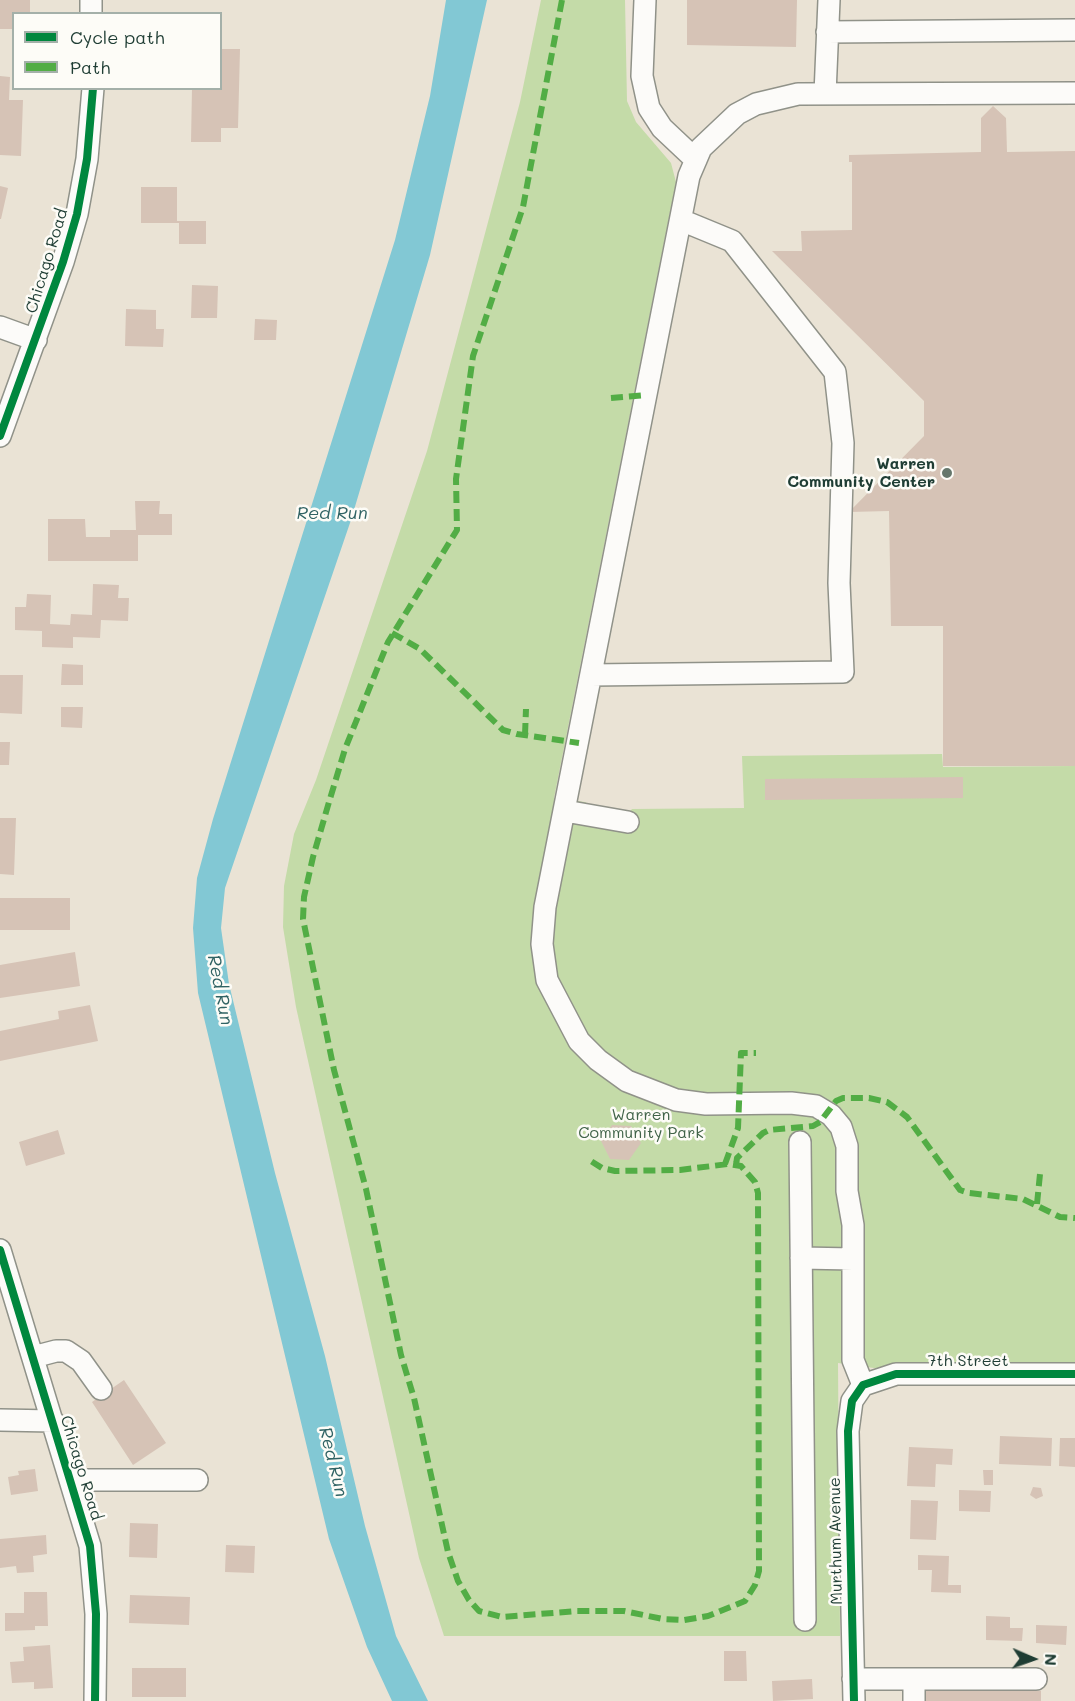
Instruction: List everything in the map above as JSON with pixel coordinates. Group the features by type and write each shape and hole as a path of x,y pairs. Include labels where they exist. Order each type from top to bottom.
{"street":[{"path":"645,0 642,76 649,108 662,128 696,160"},
{"path":"825,94 829,0"},
{"path":"827,32 1075,30"},
{"name":"Chicago Road","path":"0,436 36,340 77,214 87,159 93,90"},
{"path":"863,1385 853,1360 853,1225 847,1191 847,1146 841,1127 831,1115 816,1106 791,1102 706,1104 676,1100 627,1081 598,1060 579,1041 547,980 543,944 545,907 689,176 701,148 737,114 774,98 798,94 1075,93"},
{"path":"591,675 843,672 839,583 843,443 835,372 732,241 681,220"},
{"path":"0,327 36,340"},
{"path":"565,811 628,822"},
{"path":"800,1142 805,1620"},
{"name":"Chicago Road","path":"0,1250 90,1546 95,1580 96,1701"},
{"path":"801,1258 853,1259"},
{"path":"33,1357 66,1351 81,1360 100,1389"},
{"name":"7th Street","path":"863,1385 896,1374 1075,1374"},
{"name":"Murthum Avenue","path":"854,1701 848,1431 852,1401 863,1385"},
{"path":"0,1420 53,1421"},
{"path":"71,1480 197,1480"},
{"path":"853,1679 1036,1679"},
{"path":"914,1679 914,1701"}],"green space":[{"name":"Warren Community Park","path":"541,0 625,0 627,101 636,122 671,163 676,182 554,798 585,802 596,809 627,815 632,809 744,808 742,756 942,754 943,767 1075,766 1075,1370 888,1370 838,1363 840,1636 444,1636 419,1558 296,1007 283,927 284,886 294,834 316,780 427,451 520,102"}],"water":[{"name":"Red Run","path":"446,0 487,0 430,255 351,520 225,888 221,928 229,984 275,1173 325,1356 365,1526 396,1636 428,1701 392,1701 367,1647 329,1539 198,993 193,928 197,878 213,819 395,240 430,96"}],"building":[{"path":"0,0 30,0 30,12 12,12 12,29 0,29"},
{"path":"687,0 797,0 796,47 687,45"},
{"path":"222,49 240,49 238,128 221,128 221,142 191,142 192,90 222,90"},
{"path":"0,76 10,77 9,100 23,100 21,156 0,155"},
{"name":"Warren Community Center","path":"993,106 1006,118 1007,152 1075,151 1075,766 943,766 943,626 891,626 889,511 849,512 924,436 924,401 772,251 802,251 801,231 852,230 852,162 849,162 849,155 981,152 981,118"},
{"path":"0,186 8,188 1,219 0,219"},
{"path":"141,187 177,187 177,221 206,221 206,244 179,244 179,223 141,223"},
{"path":"192,285 218,286 217,318 191,318"},
{"path":"126,309 156,310 156,329 164,329 163,347 125,346"},
{"path":"255,319 277,320 276,340 254,340"},
{"path":"135,501 160,501 159,514 172,514 172,535 138,535 138,561 48,561 48,519 85,519 86,537 110,537 110,530 136,530"},
{"path":"93,584 119,585 118,598 129,598 128,621 101,620 100,638 73,637 73,648 42,647 42,631 15,630 15,607 26,607 27,594 51,595 50,624 70,625 71,614 92,615"},
{"path":"62,664 83,665 83,685 61,685"},
{"path":"0,675 23,675 22,714 0,713"},
{"path":"61,707 83,707 82,728 61,727"},
{"path":"0,742 10,742 9,765 0,765"},
{"path":"963,777 963,798 765,800 765,779"},
{"path":"0,818 16,818 14,875 0,874"},
{"path":"0,898 70,898 70,930 0,930"},
{"path":"75,952 80,986 0,998 0,965"},
{"path":"90,1005 98,1041 0,1061 0,1031 59,1019 58,1011"},
{"path":"612,1125 631,1126 641,1143 629,1160 610,1159 601,1141"},
{"path":"58,1130 65,1154 26,1166 19,1142"},
{"path":"124,1380 166,1443 133,1465 92,1402"},
{"path":"1000,1436 1052,1438 1051,1466 999,1464"},
{"path":"1060,1438 1075,1438 1075,1467 1059,1466"},
{"path":"909,1447 953,1449 952,1465 936,1464 935,1487 907,1486"},
{"path":"35,1469 38,1491 11,1495 8,1477 19,1475 18,1471"},
{"path":"983,1470 993,1470 993,1485 984,1485"},
{"path":"1033,1487 1041,1488 1043,1496 1036,1499 1030,1495"},
{"path":"959,1490 991,1491 990,1512 959,1511"},
{"path":"911,1500 938,1501 936,1540 910,1539"},
{"path":"130,1523 158,1524 157,1558 129,1557"},
{"path":"46,1535 47,1554 33,1556 34,1572 17,1573 16,1566 0,1568 0,1539"},
{"path":"226,1545 255,1546 254,1573 225,1572"},
{"path":"918,1555 949,1556 948,1585 961,1585 961,1593 931,1592 932,1570 918,1570"},
{"path":"24,1592 47,1592 48,1626 35,1626 35,1630 5,1631 5,1613 24,1613"},
{"path":"130,1595 190,1597 189,1625 129,1623"},
{"path":"986,1616 1010,1617 1010,1628 1023,1628 1022,1641 986,1640"},
{"path":"1036,1625 1067,1626 1066,1645 1036,1643"},
{"path":"50,1645 53,1688 34,1689 34,1682 12,1683 10,1662 24,1661 23,1647"},
{"path":"724,1651 746,1651 747,1681 724,1681"},
{"path":"132,1668 186,1668 186,1697 132,1697"},
{"path":"812,1679 813,1699 773,1701 772,1681"},
{"path":"926,1689 1041,1691 1041,1701 926,1701"}],"marked path":[{"path":"562,0 523,207 473,356 456,479 457,530 388,642 345,749 313,857 304,897 303,919 334,1070 366,1189 401,1355 414,1398 448,1552 458,1581 469,1600 479,1611 502,1617 577,1611 624,1611 663,1619 684,1620 708,1616 745,1601 755,1585 759,1571 758,1193 755,1182 741,1166 728,1164 680,1170 615,1171 602,1168 591,1161"},
{"path":"611,398 646,395"},
{"path":"392,633 420,649 503,730 579,743"},
{"path":"525,735 526,709"},
{"path":"725,1164 738,1128 741,1053 756,1053"},
{"path":"736,1165 737,1158 763,1133 769,1130 813,1126 820,1122 836,1101 843,1098 869,1098 887,1102 907,1117 960,1190 1023,1199 1060,1217 1075,1218"},
{"path":"1037,1204 1040,1174"}],"cycle path":[{"path":"0,436 63,262 77,214 87,159 93,90"},
{"path":"0,1250 90,1546 96,1614 95,1701"},
{"path":"854,1701 848,1431 852,1401 863,1385 896,1374 1075,1374"}],"place":[{"name":"Warren Community Center","path":"947,473"}]}
